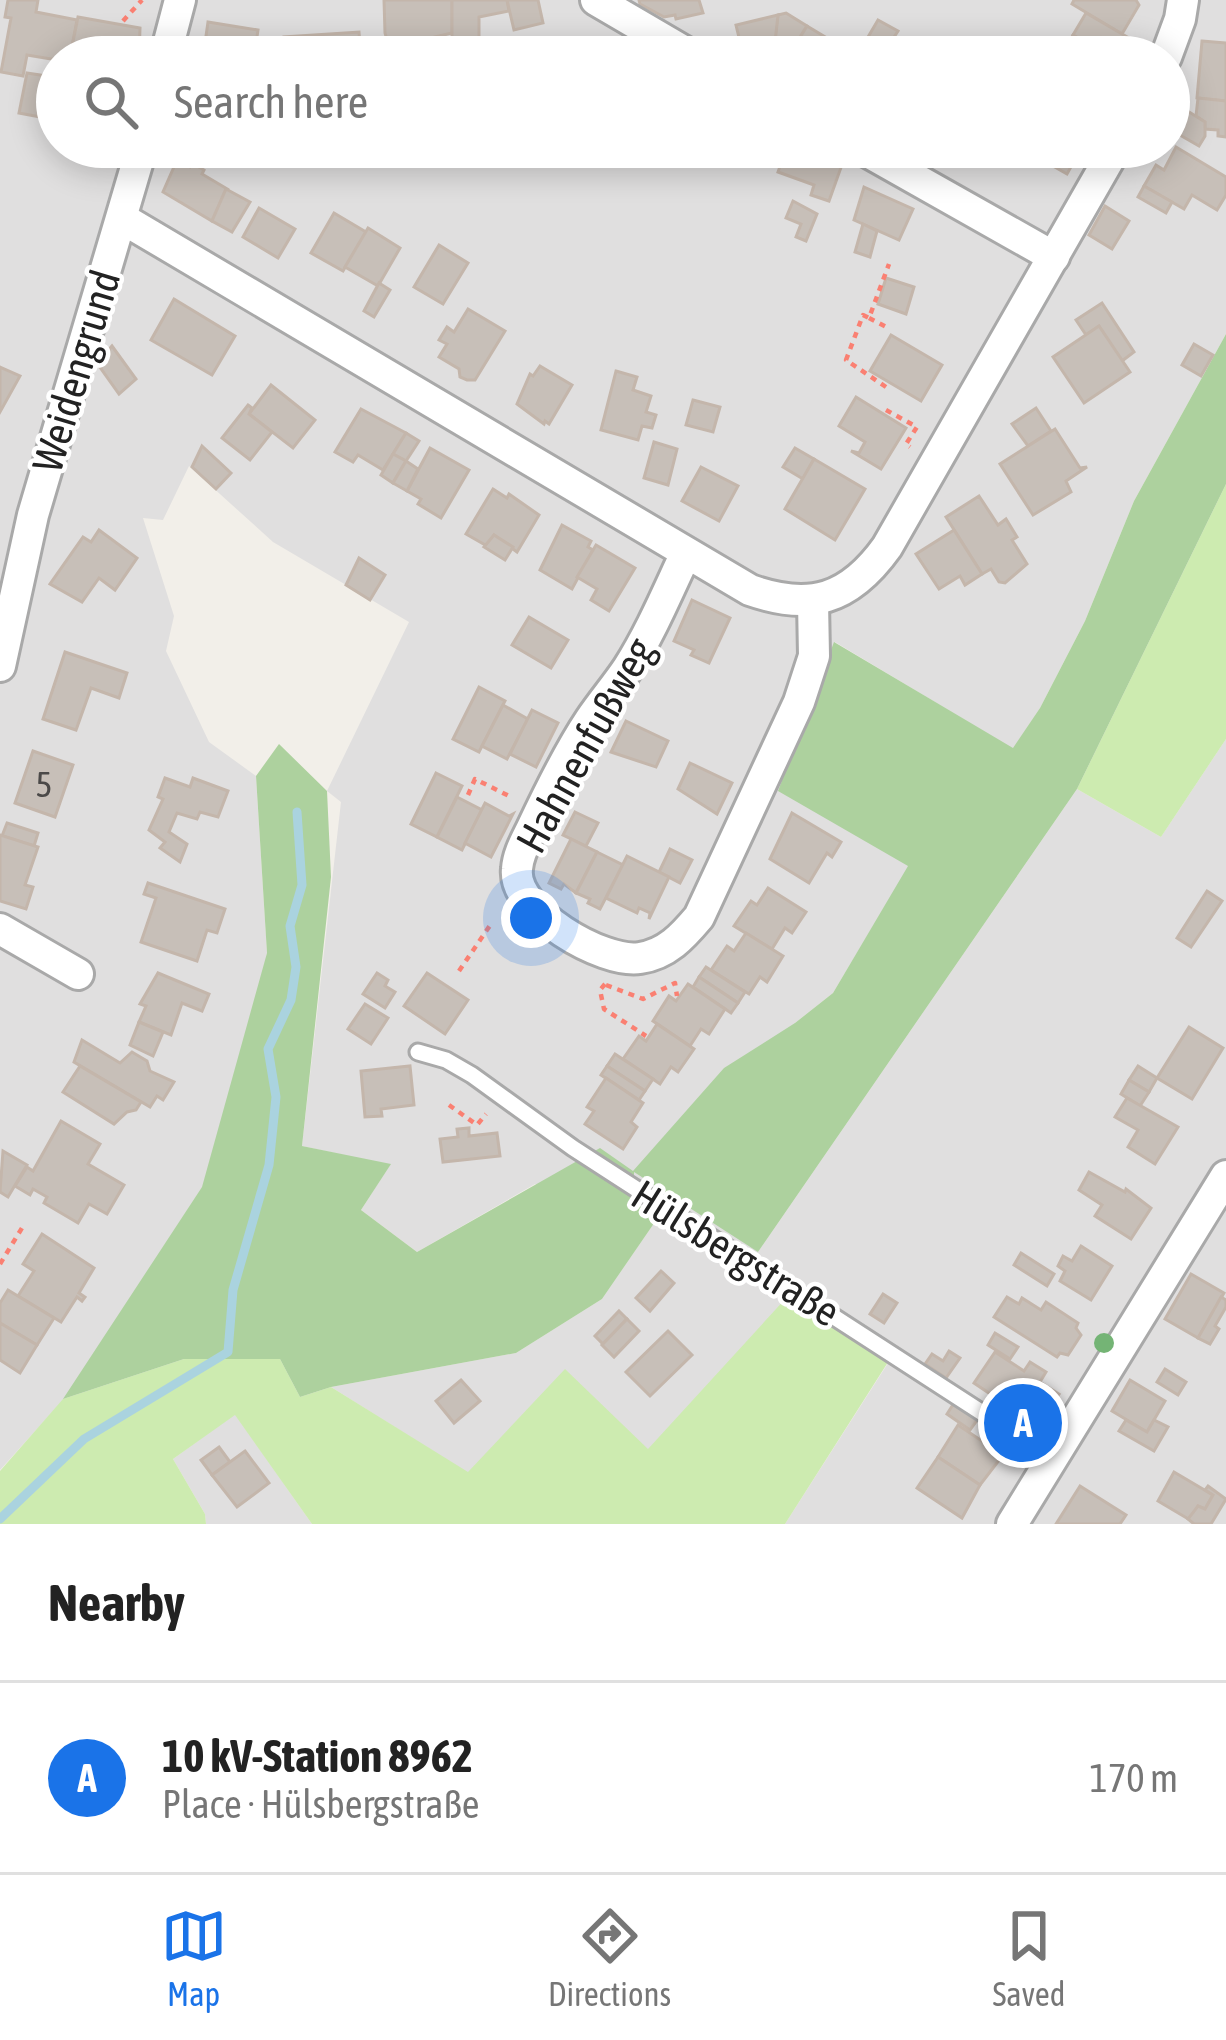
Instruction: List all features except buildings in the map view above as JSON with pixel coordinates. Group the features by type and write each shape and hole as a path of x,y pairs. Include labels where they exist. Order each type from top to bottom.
{"street":[{"path":"171,36 180,0"},
{"path":"596,0 658,36"},
{"path":"1174,36 1183,0"},
{"name":"Weidengrund","path":"0,666 39,494 136,168"},
{"path":"896,168 1054,257"},
{"path":"123,219 750,590 778,600 813,602 842,591 876,562 1104,168"},
{"name":"Hahnenfußweg","path":"686,553 629,666 584,730 540,812 516,872 518,886 540,913 606,956 644,958 676,942 699,916 799,702 814,656 813,602"},
{"path":"0,929 78,974"},
{"path":"1012,1524 1226,1176"}],"lane":[{"name":"Hülsbergstraße","path":"418,1052 446,1060 645,1196 1052,1458"}],"path":[{"path":"123,21 142,0"},
{"path":"869,318 889,264"},
{"path":"886,387 846,360 863,315 890,329"},
{"path":"886,410 917,427 906,444 935,461"},
{"path":"468,795 475,779 540,812"},
{"path":"459,971 491,924"},
{"path":"597,979 643,999 675,983 677,996"},
{"path":"604,984 600,991 604,1009 646,1036"},
{"path":"449,1106 477,1125 500,1096"},
{"path":"0,1264 22,1228"}],"shaded area":[{"path":"0,0 1226,0 1226,334 1134,501 1085,621 1040,708 1013,749 835,642 909,866 833,993 795,1023 758,1252 1077,789 1161,837 1226,739 1226,1524 785,1524 890,1360 648,1450 550,1388 468,1473 331,1387 516,1353 602,1299 657,1219 535,1184 417,1252 361,1210 390,1165 302,1146 341,802 327,791 409,622 273,542 189,466 163,520 143,518 174,616 166,651 209,742 256,776 267,953 235,1137 64,1399 0,1470"},
{"path":"235,1414 312,1524 206,1524 205,1514 173,1459"}],"green space":[{"path":"1226,334 1226,484 1077,789 758,1252 634,1172 634,1202 657,1219 602,1299 516,1353 331,1387 300,1397 280,1359 184,1359 63,1399 202,1187 267,953 256,776 279,744 327,791 331,877 302,1146 391,1164 361,1210 417,1252 600,1148 633,1171 724,1068 833,993 908,866 778,791 834,642 1013,748 1040,708 1085,621 1134,501"},
{"path":"1226,484 1226,739 1161,837 1077,789"},
{"path":"787,1297 890,1359 785,1524 312,1524 235,1415 173,1459 205,1514 206,1524 0,1524 0,1471 63,1399 184,1359 280,1359 300,1397 331,1387 468,1472 565,1369 648,1449"}],"waterway":[{"path":"0,1519 84,1439 228,1352 233,1290 269,1165 276,1097 268,1049 291,1000 296,967 290,926 302,885 297,812"}],"place":[{"name":"10 kV-Station 8962","path":"1023,1423"}]}
